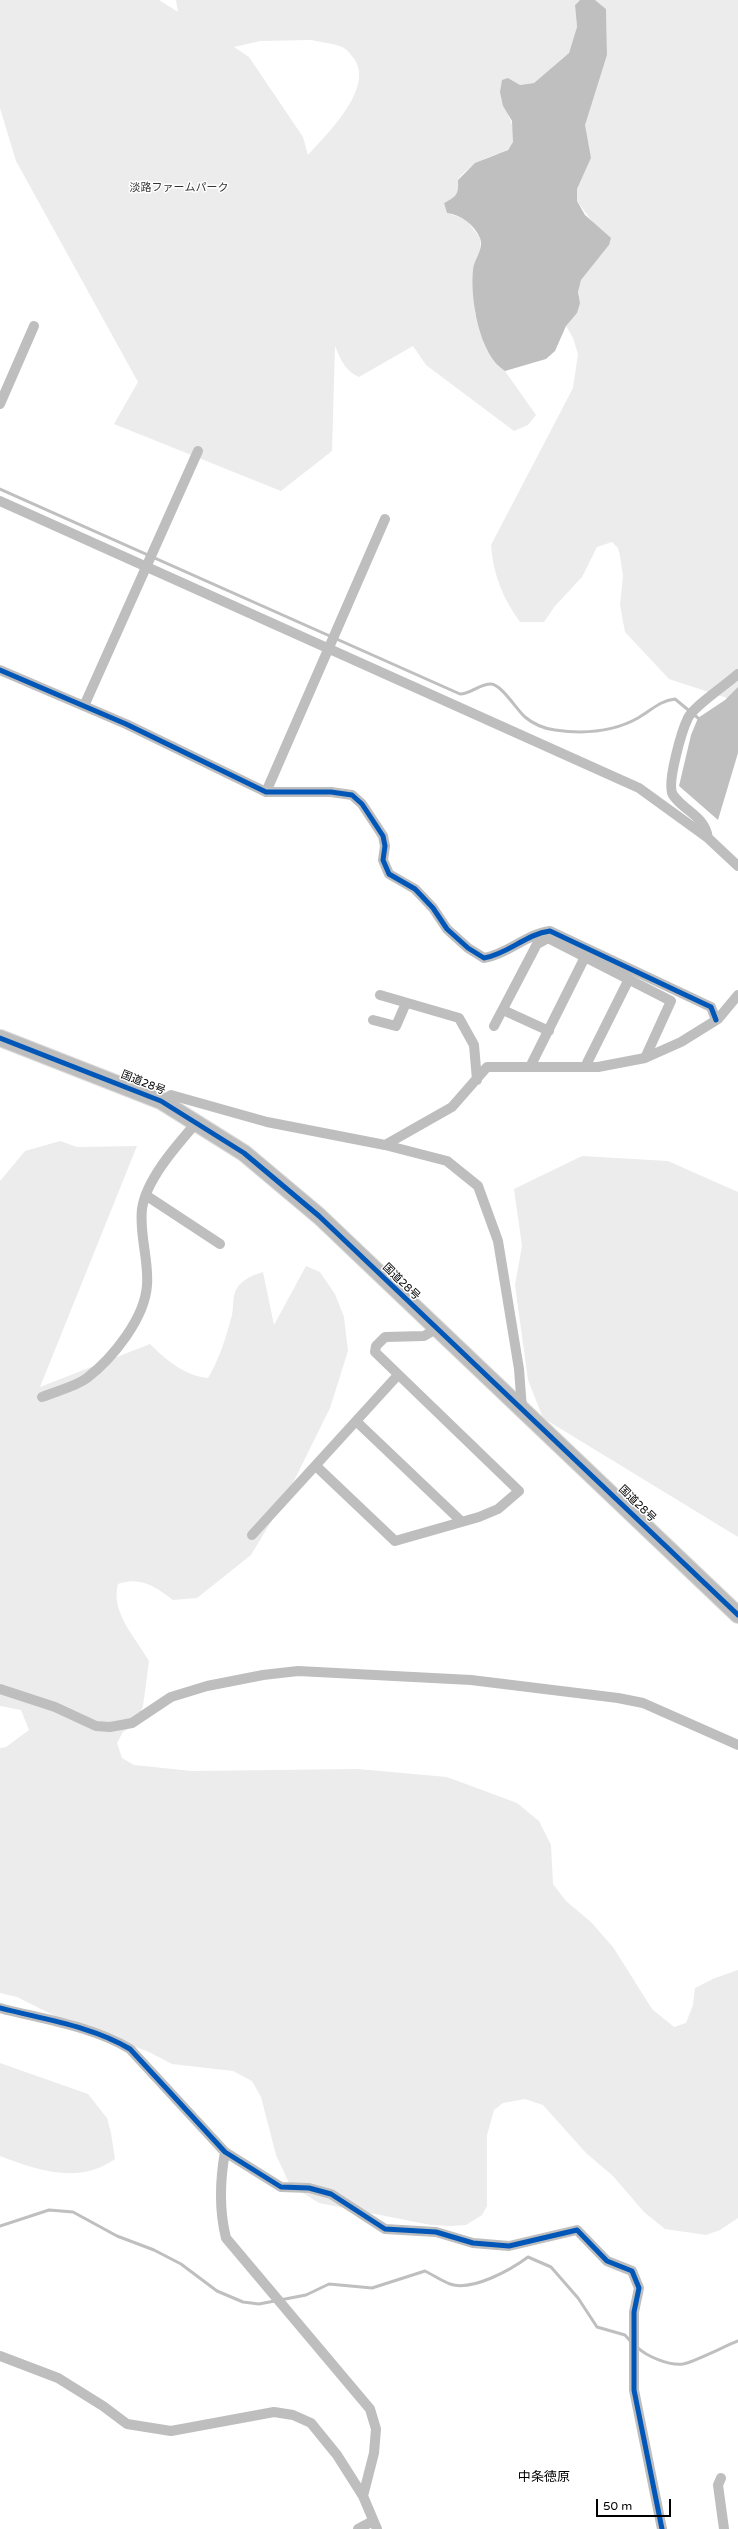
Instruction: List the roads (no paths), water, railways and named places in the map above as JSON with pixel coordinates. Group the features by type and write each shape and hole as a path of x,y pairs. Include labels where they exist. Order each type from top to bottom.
{"highway":[{"name":"国道28号","path":"0,1038 162,1101 244,1153 289,1189 738,1615"}],"street":[{"path":"0,404 34,326"},
{"path":"84,706 198,451"},
{"path":"0,501 329,645 639,788 708,838 738,866"},
{"path":"266,792 385,519"},
{"path":"0,670 84,706 266,792 332,792 352,796 362,804 383,836 385,846 383,860 389,874 415,890 433,908 447,929 468,948 484,958 494,956 538,933 550,931 711,1007 716,1020"},
{"path":"708,838 707,827 672,794 671,784 674,764 688,718 695,710 738,674"},
{"path":"494,1026 537,944 548,938 671,1001 645,1058"},
{"path":"530,1067 585,957"},
{"path":"585,1067 629,980"},
{"path":"380,995 459,1018 474,1046 477,1080"},
{"path":"385,1145 452,1107 487,1067 612,1066 645,1058 681,1042 716,1020 738,995"},
{"path":"372,1020 396,1026 406,1003"},
{"path":"502,1010 549,1031"},
{"path":"162,1101 171,1095 267,1122 385,1145 446,1161 478,1186 498,1241 520,1369 522,1409"},
{"path":"42,1397 86,1378 125,1340 137,1317 147,1286 142,1209 147,1196 171,1153 197,1122"},
{"path":"147,1196 220,1244"},
{"path":"316,1466 395,1541 498,1509 519,1491 375,1352 376,1346 386,1337 424,1336 436,1328"},
{"path":"252,1535 357,1422 398,1375"},
{"path":"357,1422 461,1521"},
{"path":"0,1690 55,1707 96,1726 110,1727 132,1723 171,1697 207,1686 263,1675 298,1671 471,1680 618,1698 643,1704 738,1744"},
{"path":"0,2008 74,2027 119,2042 130,2049 225,2152 281,2187 309,2188 331,2194 385,2229 436,2232 473,2243 509,2246 577,2230 607,2261 632,2271 639,2288 634,2312 634,2390 662,2529"},
{"path":"225,2152 220,2176 223,2227 226,2238 370,2409 376,2429 374,2453 363,2496"},
{"path":"0,2356 58,2378 103,2406 127,2424 171,2431 274,2412 292,2415 311,2423 337,2455 363,2496 375,2525 358,2529"},
{"path":"721,2478 718,2485 724,2529"}],"waterway":[{"path":"0,489 460,694 464,694 487,684 495,685 525,717 535,724 543,727 576,732 608,729 628,723 660,704 675,699 698,718"},
{"path":"0,2226 49,2210 73,2212 117,2236 154,2250 181,2264 217,2291 243,2302 259,2304 306,2295 329,2284 372,2288 425,2271 450,2284 459,2286 469,2285 502,2273 528,2257 551,2267 578,2298 597,2327 625,2335 631,2342"},
{"path":"637,2347 646,2354 658,2360 683,2364 738,2341"}],"district":[{"name":"中条徳原","path":"544,2478"}],"park label":[{"name":"淡路ファームパーク","path":"179,188"}]}
